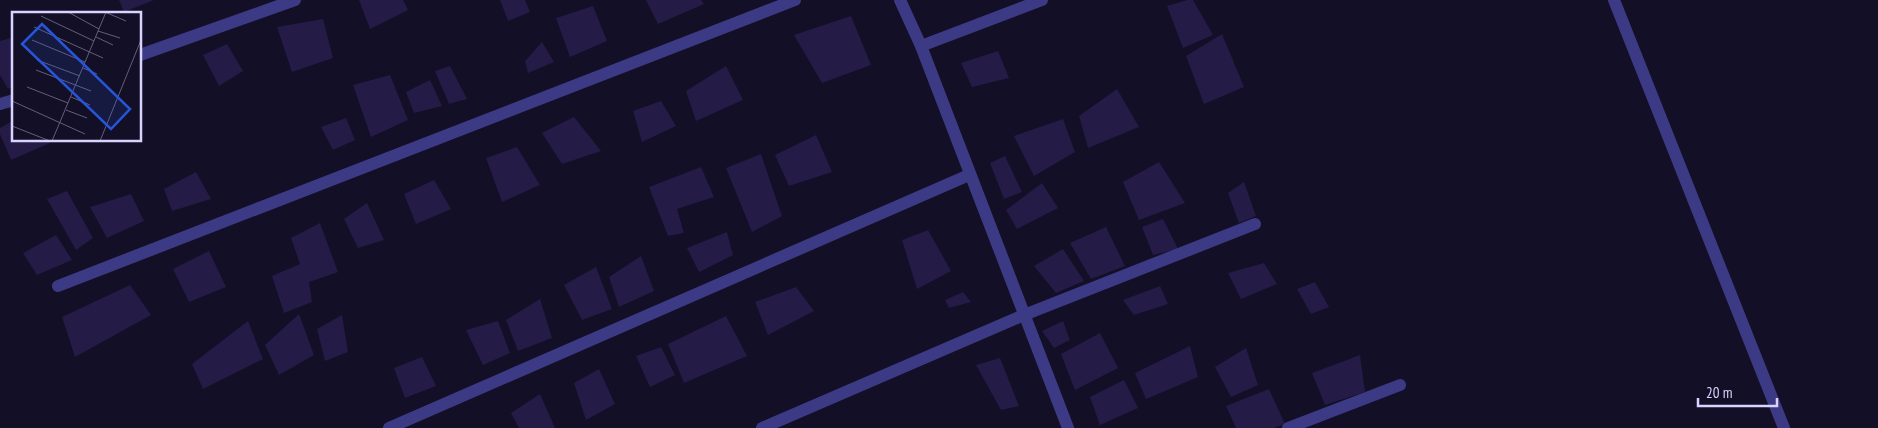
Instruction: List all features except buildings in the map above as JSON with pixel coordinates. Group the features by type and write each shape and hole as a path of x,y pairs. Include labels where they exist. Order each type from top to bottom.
{"street":[{"path":"141,55 295,0"},
{"path":"58,286 795,0"},
{"path":"900,0 921,46 1068,428"},
{"path":"921,46 1042,0"},
{"path":"1614,0 1784,428"},
{"path":"389,428 970,175"},
{"path":"762,428 1024,315 1255,224"},
{"path":"1288,428 1400,384"}]}
